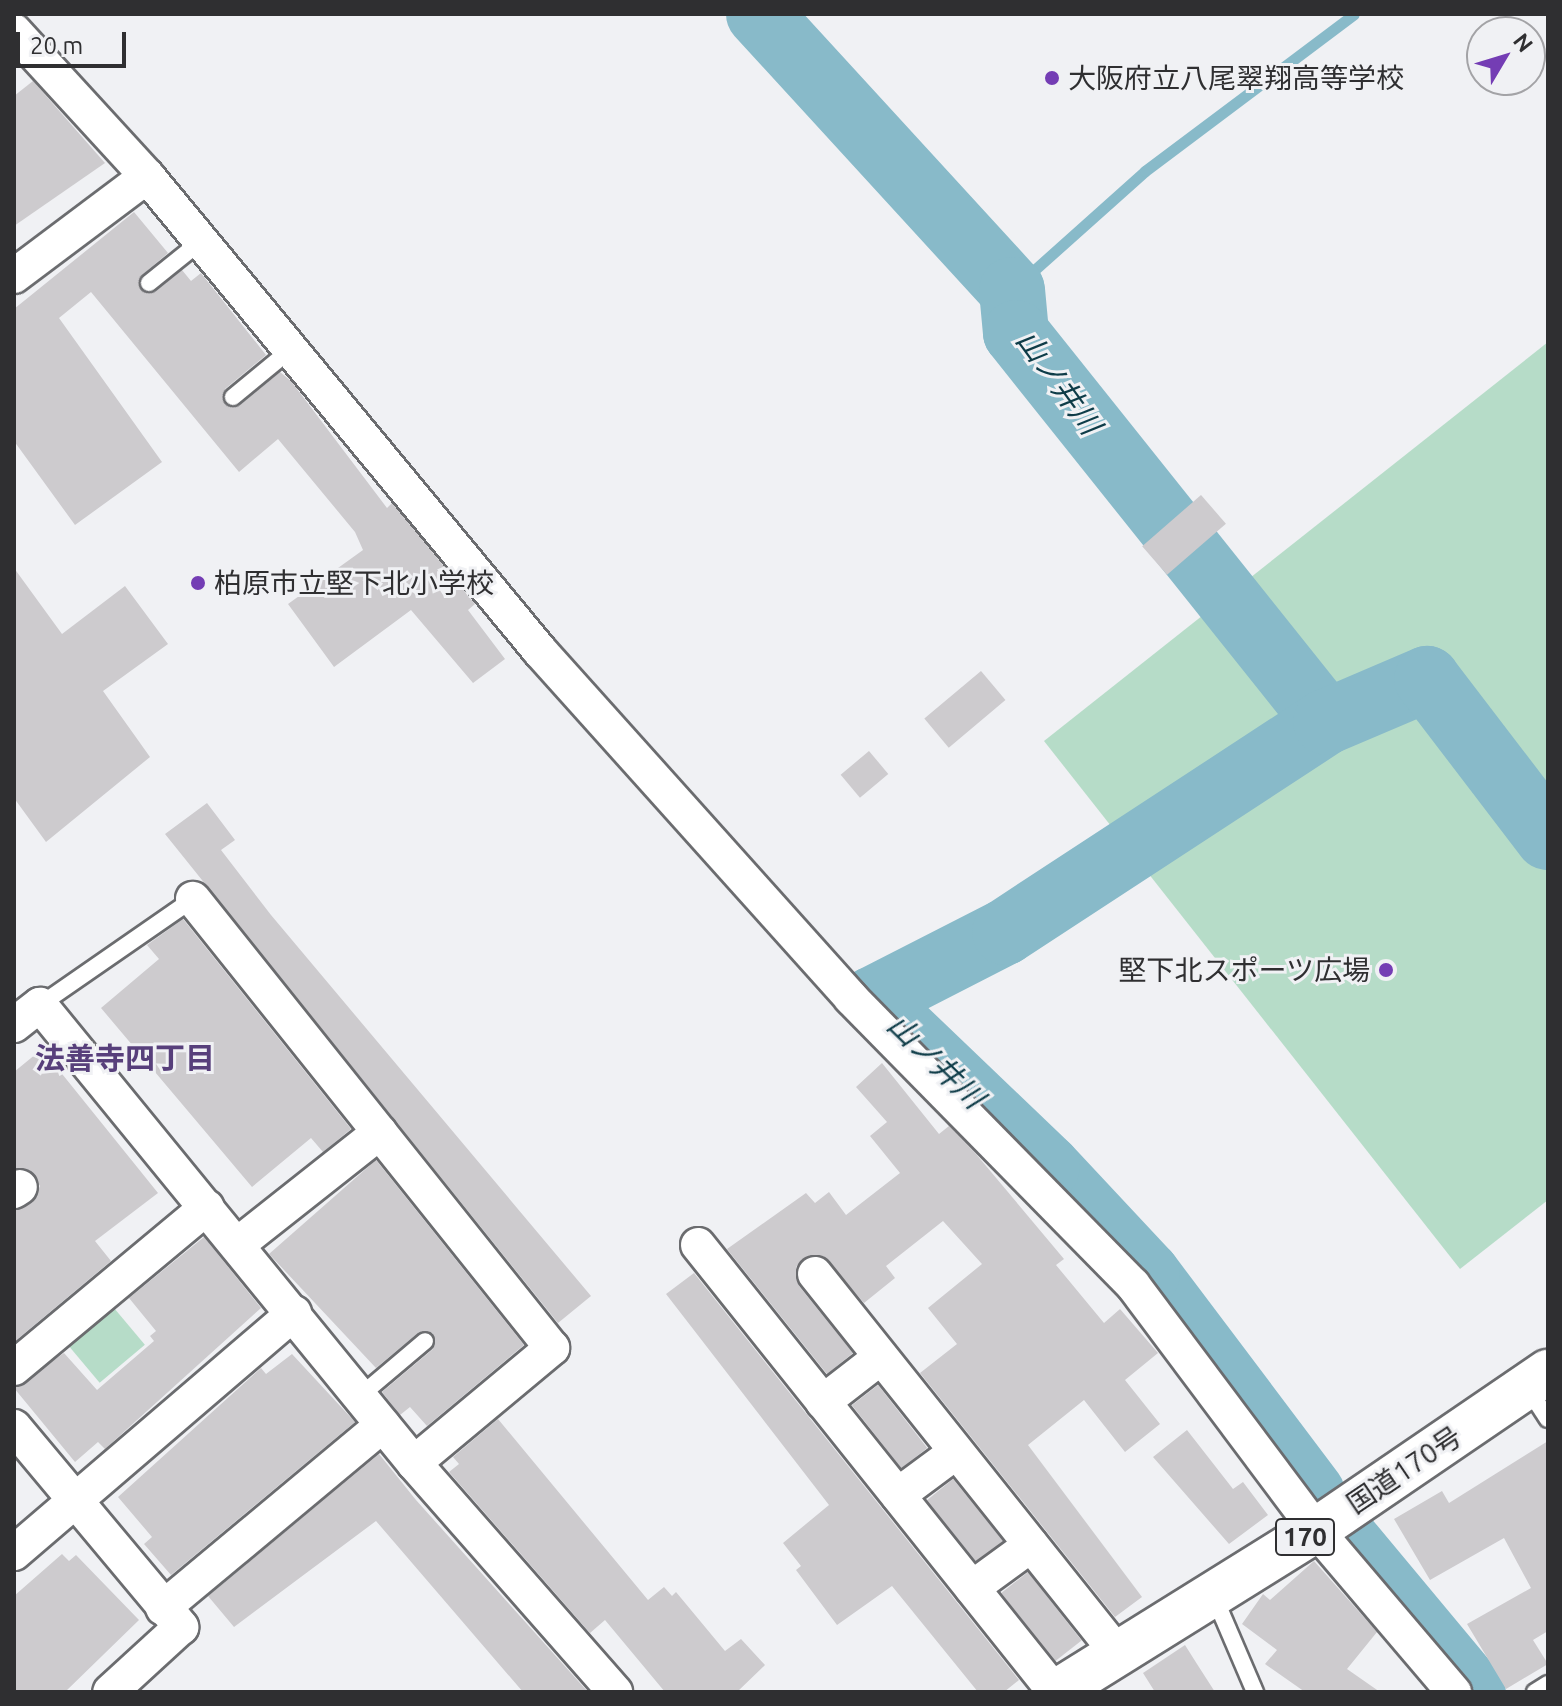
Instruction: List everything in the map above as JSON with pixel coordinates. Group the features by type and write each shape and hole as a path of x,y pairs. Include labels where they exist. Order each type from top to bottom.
{"highway":[{"name":"国道170号","path":"1055,1692 1541,1392"}],"street":[{"path":"21,52 147,176 540,651 851,998 1133,1285 1316,1530 1454,1692"},
{"path":"14,276 147,176"},
{"path":"193,899 552,1348 414,1463"},
{"path":"27,1015 207,1207 414,1463 615,1692"},
{"path":"237,1245 380,1132"},
{"path":"14,1368 207,1207"},
{"path":"698,1245 1055,1692"},
{"path":"815,1274 1118,1653"},
{"path":"14,1553 73,1499 294,1313"},
{"path":"823,1402 881,1357"},
{"path":"163,1608 383,1425"},
{"path":"14,1427 181,1627 110,1692"},
{"path":"898,1495 956,1452"},
{"path":"972,1588 1031,1545"}],"lane":[{"path":"149,283 201,241"},
{"path":"233,397 290,350"},
{"path":"27,1015 193,899"},
{"path":"360,1396 425,1341"},
{"path":"1213,1594 1255,1692"},
{"path":"1535,1692 1548,1684"}],"green space":[{"name":"堅下北スポーツ広場","path":"1548,342 1548,1200 1460,1269 1044,741"},
{"path":"114,1308 145,1345 100,1383 69,1346"}],"building":[{"path":"33,81 105,163 14,226 14,96"},
{"path":"134,212 168,253 142,275 141,290 155,292 182,270 191,281 201,273 266,355 225,389 225,405 239,406 280,372 291,381 387,508 392,503 475,604 468,610 505,659 473,683 411,610 334,667 288,604 363,550 355,532 278,439 239,472 91,292 59,318 162,462 75,525 14,441 14,309"},
{"path":"1201,495 1226,524 1167,575 1142,546"},
{"path":"14,568 62,634 125,586 168,644 103,691 150,757 46,842 14,798"},
{"path":"981,671 1005,700 949,748 924,719"},
{"path":"869,751 888,774 860,798 841,775"},
{"path":"207,803 235,840 221,850 271,915 591,1296 558,1323 165,834"},
{"path":"183,919 351,1129 323,1152 311,1138 252,1187 101,1008 159,959 147,945"},
{"path":"42,1049 158,1193 95,1241 111,1261 14,1342 14,1211 32,1203 40,1186 30,1170 14,1169 14,1072"},
{"path":"882,1063 939,1134 949,1126 976,1154 1064,1259 1056,1265 1104,1323 1120,1309 1158,1353 1125,1380 1160,1424 1125,1452 1084,1400 1028,1445 1142,1597 1115,1617 920,1373 957,1344 928,1308 982,1264 943,1221 886,1266 895,1278 864,1303 823,1256 802,1259 796,1267 799,1286 853,1353 827,1374 727,1249 806,1193 815,1203 829,1192 846,1215 900,1173 870,1136 887,1122 856,1087"},
{"path":"376,1160 524,1345 427,1426 410,1407 400,1415 382,1392 433,1349 433,1333 419,1332 376,1368 269,1254"},
{"path":"204,1237 261,1308 105,1449 98,1442 75,1462 14,1388 64,1353 97,1390 154,1341 150,1336 156,1331 129,1298"},
{"path":"694,1273 1019,1680 1004,1692 978,1692 892,1586 837,1625 796,1570 801,1566 783,1543 829,1505 666,1294"},
{"path":"292,1354 355,1422 171,1575 144,1544 152,1537 118,1497 261,1368 266,1374"},
{"path":"878,1385 927,1448 901,1468 852,1405"},
{"path":"498,1419 648,1600 664,1587 672,1596 676,1592 725,1651 741,1639 765,1665 737,1692 665,1692 605,1620 590,1633 449,1472 459,1464 453,1457"},
{"path":"1187,1430 1233,1489 1243,1482 1268,1515 1229,1544 1153,1457"},
{"path":"1548,1441 1548,1631 1533,1640 1548,1664 1506,1689 1467,1624 1531,1588 1504,1538 1430,1580 1394,1519 1442,1491 1449,1503"},
{"path":"379,1454 416,1500 588,1692 523,1692 376,1521 234,1627 208,1596"},
{"path":"953,1479 1003,1541 977,1563 927,1500"},
{"path":"62,1554 69,1561 76,1555 139,1620 65,1692 14,1692 14,1596"},
{"path":"1314,1561 1377,1632 1347,1669 1380,1692 1305,1692 1265,1664 1277,1650 1242,1624 1263,1594 1270,1600"},
{"path":"1028,1572 1082,1641 1055,1661 1001,1593"},
{"path":"1185,1645 1215,1692 1155,1692 1143,1673"}],"waterway":[{"name":"山ノ井川","path":"759,14 1012,290 1016,333 1326,722"},
{"path":"1012,290 1145,171 1354,14"},
{"name":"山ノ井川","path":"1312,1493 1147,1274 1047,1167 872,1000 1005,932 1326,722 1427,679 1548,837"},
{"name":"山ノ井川","path":"1348,1542 1473,1692"}],"place":[{"name":"大阪府立八尾翠翔高等学校","path":"1052,78"},
{"name":"柏原市立堅下北小学校","path":"198,583"},
{"name":"堅下北スポーツ広場","path":"1386,970"}],"district":[{"name":"法善寺四丁目","path":"125,1058"}]}
